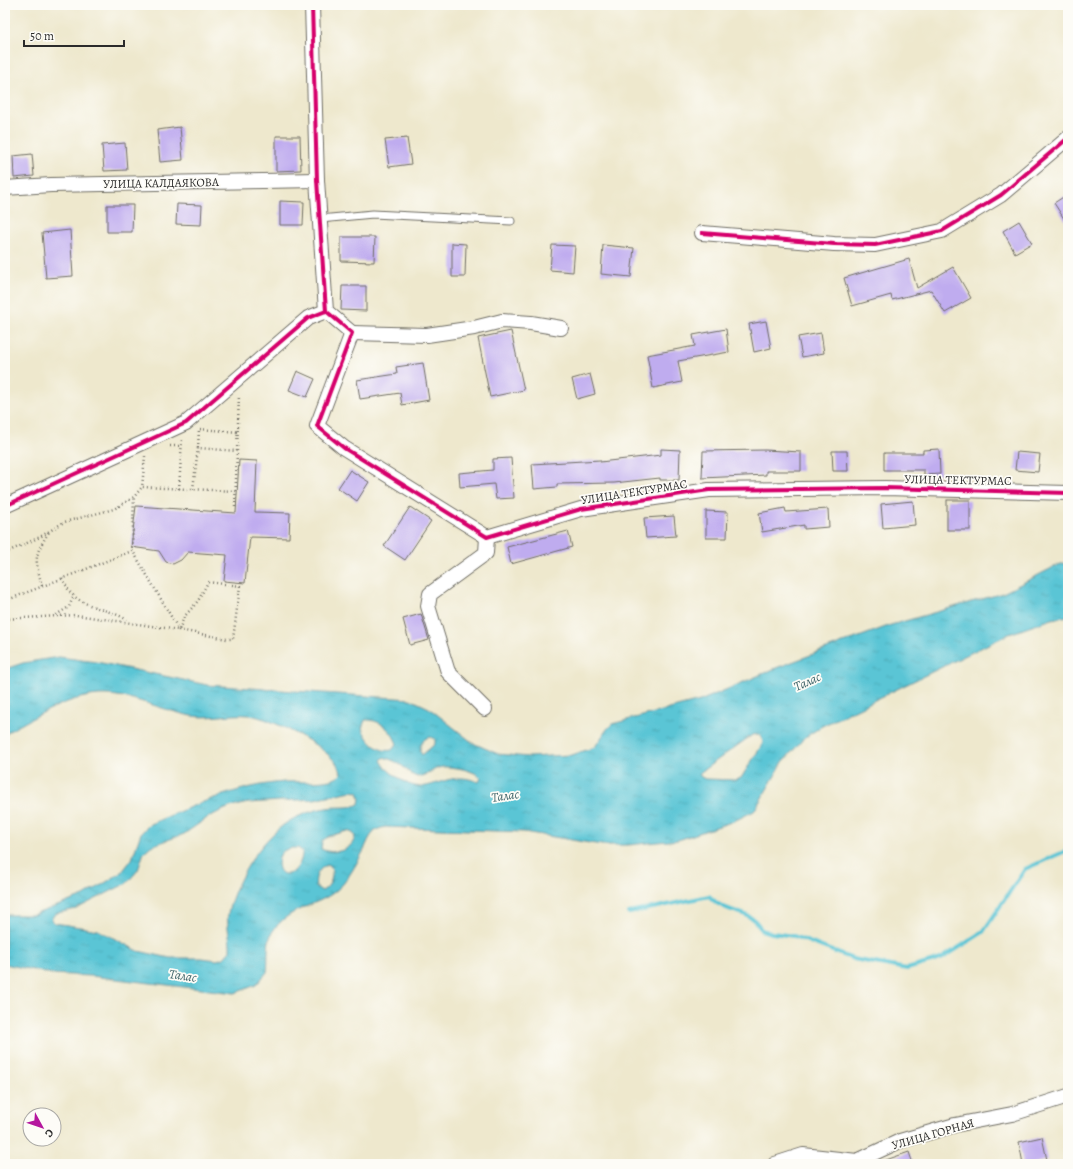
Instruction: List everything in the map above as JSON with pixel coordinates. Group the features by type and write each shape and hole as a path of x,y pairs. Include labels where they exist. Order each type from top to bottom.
{"street":[{"path":"312,5 317,180 326,311 352,333 427,335 474,328 502,320 561,328"},
{"path":"702,233 834,244 875,245 942,230 1001,195 1068,138"},
{"name":"УЛИЦА КАЛДАЯКОВА","path":"5,188 51,185 317,180"},
{"path":"5,506 186,423 308,318 326,311"},
{"path":"352,333 317,426 344,448 487,537 486,553 430,594 428,606 448,672 485,709"},
{"name":"УЛИЦА ТЕКТУРМАС","path":"487,537 581,509 709,490 886,488 1068,493"},
{"name":"УЛИЦА ГОРНАЯ","path":"775,1164 803,1155 857,1161 900,1141 955,1125 1012,1114 1068,1096"}],"lane":[{"path":"320,219 373,214 511,221"}],"path":[{"path":"235,507 240,375"},
{"path":"194,429 238,432"},
{"path":"193,489 199,429"},
{"path":"179,489 183,435"},
{"path":"5,553 49,532 64,522 114,509 134,497 142,487 147,441"},
{"path":"198,448 237,451"},
{"path":"142,487 236,491"},
{"path":"5,601 132,551 134,497"},
{"path":"42,586 35,559 37,550 49,532"},
{"path":"134,553 179,630"},
{"path":"62,578 74,596 89,604 118,614 130,622"},
{"path":"5,619 76,615 130,622 233,639 240,586 208,582 198,601 184,617 179,630"},
{"path":"54,616 69,607 74,596"}],"water":[{"name":"Талас","path":"1068,562 1068,616 1052,619 1009,634 822,726 804,738 783,762 754,811 734,821 678,840 628,845 602,845 524,832 381,828 375,831 368,840 352,872 343,884 327,897 291,914 275,928 269,943 267,972 256,985 235,993 91,976 52,974 5,964 5,915 33,915 84,896 108,881 122,872 132,859 141,833 150,824 216,797 250,787 285,782 315,782 331,780 341,774 338,765 317,746 303,737 260,717 250,715 203,717 187,715 120,696 99,695 75,699 52,708 9,731 5,736 5,669 23,663 59,657 97,662 207,685 410,699 429,708 473,743 498,754 528,757 572,755 595,747 612,724 700,701 776,668 891,625 1003,593 1058,565","holes":["365,720 376,721 389,730 397,744 392,750 382,750 374,745 362,728","752,735 761,735 763,743 741,778 736,780 705,779 699,774","430,737 435,739 435,744 422,755 420,751 422,742","384,757 390,759 402,766 412,775 418,777 439,768 446,767 469,771 481,778 479,782 461,778 451,779 428,786 414,786 405,782 387,769 381,760","351,791 358,792 360,798 359,804 355,806 323,808 289,821 265,842 245,871 232,900 228,914 230,951 224,958 217,960 202,958 170,958 138,951 98,930 55,923 51,920 57,913 76,909 127,883 138,870 144,852 151,846 184,834 210,816 230,807 248,803 314,799","347,831 353,833 355,837 350,846 337,852 321,849 322,841 329,836","298,848 302,851 298,866 289,874 282,873 278,864 280,854 285,850","327,865 331,866 332,873 330,884 322,891 316,887 316,877 321,869"]}],"building":[{"path":"180,127 183,160 160,162 157,130"},
{"path":"276,136 300,136 301,170 276,171"},
{"path":"407,138 411,164 389,167 385,140"},
{"path":"125,143 127,170 104,171 102,145"},
{"path":"32,154 34,176 14,178 13,156"},
{"path":"1068,194 1068,225 1054,203"},
{"path":"280,201 304,202 303,225 280,225"},
{"path":"177,204 202,205 201,225 176,224"},
{"path":"107,205 133,205 132,232 107,232"},
{"path":"1019,221 1032,243 1015,253 1003,231"},
{"path":"70,230 73,276 46,278 42,233"},
{"path":"341,237 375,237 374,262 341,261"},
{"path":"452,243 466,244 465,277 452,277"},
{"path":"552,245 575,246 573,272 550,270"},
{"path":"603,245 634,248 631,277 601,274"},
{"path":"909,259 917,288 953,267 971,298 945,313 931,290 892,300 891,295 852,306 844,278"},
{"path":"342,286 366,286 366,311 341,310"},
{"path":"766,321 771,348 754,352 749,324"},
{"path":"726,329 729,352 678,361 682,382 653,388 647,355 695,346 693,335"},
{"path":"511,331 524,390 490,397 478,338"},
{"path":"821,333 824,353 802,357 798,337"},
{"path":"423,363 429,400 402,405 400,393 360,399 357,380 397,374 396,367"},
{"path":"297,371 315,379 307,397 289,390"},
{"path":"590,374 595,394 577,399 572,379"},
{"path":"661,449 680,450 679,480 660,480 660,478 614,483 557,484 557,487 534,489 532,464 600,460 600,462 661,455"},
{"path":"939,449 940,474 924,475 924,470 884,470 884,453 923,453 923,450"},
{"path":"765,450 801,452 801,471 766,471 766,475 702,478 703,451"},
{"path":"832,451 847,451 848,471 833,471"},
{"path":"1017,452 1040,454 1038,472 1015,470"},
{"path":"511,458 514,498 496,499 494,484 460,487 459,473 493,470 493,459"},
{"path":"239,460 257,461 255,512 290,513 289,538 250,537 245,583 224,581 227,555 188,552 181,560 173,564 166,562 159,551 131,547 136,506 236,513"},
{"path":"350,470 369,482 357,501 338,488"},
{"path":"947,500 970,500 970,530 947,530"},
{"path":"913,501 915,525 883,528 881,504"},
{"path":"410,507 431,521 405,560 384,546"},
{"path":"785,508 786,512 828,509 829,527 804,529 804,525 762,532 759,513"},
{"path":"706,511 728,512 727,538 706,538"},
{"path":"674,516 676,536 646,538 644,518"},
{"path":"568,531 572,547 511,564 507,547"},
{"path":"421,614 429,640 410,645 403,619"},
{"path":"1042,1137 1047,1160 1032,1164 1023,1164 1019,1142"},
{"path":"909,1152 913,1164 880,1164 880,1162"}],"waterway":[{"path":"629,913 709,896 720,905 750,917 758,924 761,930 794,936 853,959 907,969 941,959 983,932 1025,869 1068,850"}],"cycle path":[{"path":"312,5 317,180 326,311 352,333 317,426 344,448 487,537 581,509 709,490 885,488 1068,493"},
{"path":"702,233 834,244 875,245 942,231 1001,195 1068,138"},
{"path":"5,506 186,423 308,318 326,311"}]}
